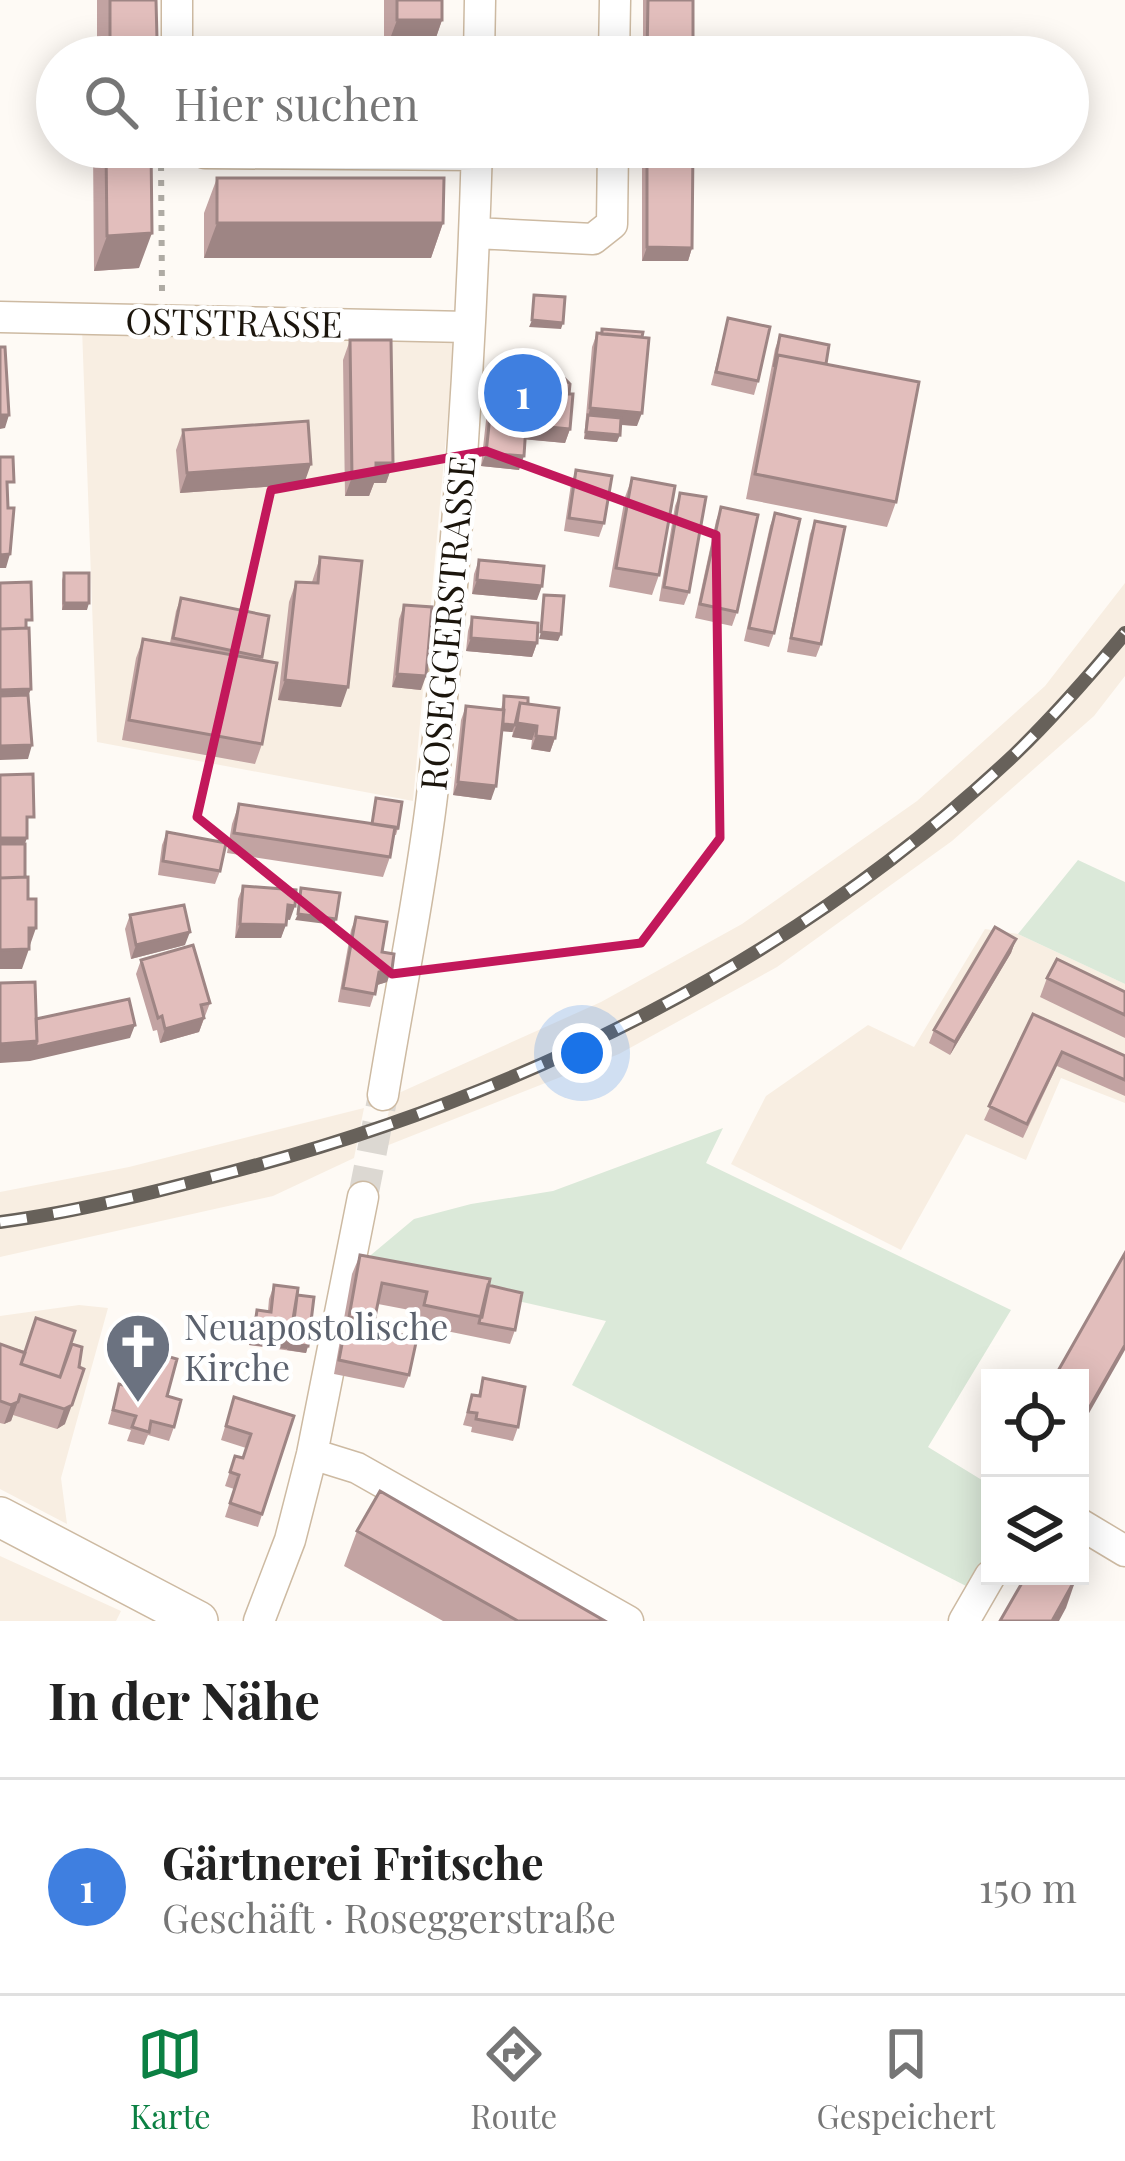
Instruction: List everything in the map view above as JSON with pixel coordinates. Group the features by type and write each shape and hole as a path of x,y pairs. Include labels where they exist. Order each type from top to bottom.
{"main road":[{"path":"0,1517 198,1621"}],"street":[{"path":"177,0 177,36"},
{"path":"479,36 480,0"},
{"path":"614,36 615,0"},
{"name":"ROSEGGERSTRASSE","path":"383,1095 431,801 455,549 476,168"},
{"path":"475,233 592,239 612,224 613,168"},
{"name":"OSTSTRASSE","path":"0,317 467,327"},
{"path":"259,1621 290,1540 312,1454 363,1197"},
{"path":"312,1454 357,1468 628,1621"},
{"path":"1089,1529 1125,1551"},
{"path":"964,1621 985,1585"}],"path":[{"path":"161,168 161,265"}],"highlighted area":[{"path":"486,451 716,535 720,838 641,943 392,974 197,817 271,490"}],"shaded area":[{"path":"82,328 455,338 413,801 97,742"},
{"path":"1125,583 1125,676 1094,716 952,841 777,967 619,1054 381,1148 392,1096 601,1002 742,924 917,801 1045,686"},
{"path":"985,929 1018,934 1125,984 1125,1103 1061,1078 1026,1160 966,1134 901,1250 731,1164 766,1096 868,1025 914,1047"},
{"path":"364,1108 354,1158 273,1196 0,1257 0,1192 129,1167"},
{"path":"79,1305 108,1308 61,1478 67,1524 0,1489 0,1316"},
{"path":"0,1556 121,1611 116,1621 0,1621"}],"green space":[{"path":"1078,860 1125,882 1125,984 1018,934"},
{"path":"723,1128 706,1163 1011,1310 928,1447 981,1479 981,1570 970,1588 572,1385 606,1321 359,1265 414,1219 553,1191"}],"building":[{"path":"110,0 156,0 157,36 110,36"},
{"path":"397,0 442,0 442,20 397,20"},
{"path":"648,0 693,0 693,36 647,36"},
{"path":"106,168 151,168 152,233 107,236"},
{"path":"647,168 693,168 692,248 647,247"},
{"path":"217,178 444,178 443,223 217,223"},
{"path":"534,295 565,297 563,323 532,320"},
{"path":"728,318 770,327 758,381 716,372"},
{"path":"602,329 643,332 642,337 602,334"},
{"path":"597,333 649,338 642,413 590,408"},
{"path":"780,335 829,345 826,364 778,355 774,367"},
{"path":"350,340 391,340 393,463 376,463 376,476 352,477"},
{"path":"0,347 5,347 9,415 0,415"},
{"path":"778,355 919,382 896,502 755,474"},
{"path":"511,358 541,360 541,375 563,377 573,394 570,429 526,425 524,456 486,453 495,370"},
{"path":"588,415 621,418 620,435 586,432"},
{"path":"308,421 311,464 187,473 183,430"},
{"path":"0,457 13,457 14,482 7,482 8,508 14,508 10,554 0,555"},
{"path":"576,470 612,476 604,523 569,518"},
{"path":"632,478 675,486 659,575 616,568"},
{"path":"680,493 706,497 689,592 664,587"},
{"path":"721,507 758,515 737,612 700,604"},
{"path":"775,513 800,519 774,633 749,628"},
{"path":"815,521 845,527 821,644 791,638"},
{"path":"320,557 362,561 348,687 285,680 296,582 318,583"},
{"path":"479,560 544,566 542,586 477,580"},
{"path":"64,573 89,573 89,603 64,603"},
{"path":"31,582 32,620 26,620 26,628 0,629 0,583"},
{"path":"544,595 564,596 561,634 541,632"},
{"path":"181,598 269,616 262,657 173,638"},
{"path":"404,605 432,607 426,676 397,674"},
{"path":"472,617 538,623 537,643 471,638"},
{"path":"29,628 31,689 0,690 0,629"},
{"path":"143,639 277,663 262,744 129,720"},
{"path":"28,695 32,745 0,746 0,696"},
{"path":"504,696 528,698 528,704 520,703 515,725 503,724"},
{"path":"520,703 559,708 555,738 536,736 537,726 517,723"},
{"path":"466,706 504,710 496,786 458,782"},
{"path":"33,774 34,817 27,817 27,838 0,838 0,775"},
{"path":"376,798 402,802 398,828 372,824"},
{"path":"239,804 395,827 390,857 234,833"},
{"path":"167,832 226,843 220,871 163,861"},
{"path":"0,844 25,844 25,877 0,878"},
{"path":"28,877 28,899 36,899 36,928 29,928 29,949 0,950 0,878"},
{"path":"243,886 296,890 286,925 240,924"},
{"path":"301,888 340,893 336,919 298,914"},
{"path":"184,905 190,932 136,945 130,915"},
{"path":"356,917 387,922 382,952 394,954 392,969 379,972 375,994 343,988"},
{"path":"995,927 1016,939 955,1042 934,1030"},
{"path":"193,945 210,1003 201,1005 204,1018 165,1029 141,960"},
{"path":"1057,959 1125,992 1125,1015 1047,978"},
{"path":"35,982 37,1041 0,1044 0,983"},
{"path":"129,999 135,1025 35,1047 36,1019"},
{"path":"1033,1014 1125,1056 1125,1080 1062,1052 1027,1124 989,1106"},
{"path":"1125,1253 1125,1345 1089,1408 1089,1369 1059,1369"},
{"path":"360,1255 490,1279 482,1317 424,1305 427,1292 382,1283 374,1322 349,1317"},
{"path":"274,1285 298,1288 292,1336 254,1332 257,1310 271,1312"},
{"path":"488,1285 522,1293 515,1330 479,1323"},
{"path":"297,1295 314,1297 308,1346 289,1343"},
{"path":"36,1318 75,1331 60,1377 21,1364"},
{"path":"346,1323 417,1338 409,1375 339,1360"},
{"path":"0,1344 25,1353 21,1364 60,1377 72,1344 82,1347 79,1367 84,1369 72,1405 64,1409 20,1395 11,1405 0,1401"},
{"name":"Neuapostolische Kirche","path":"145,1350 177,1359 167,1396 181,1400 174,1427 151,1421 149,1432 132,1427 136,1416 113,1410 119,1384 135,1388"},
{"path":"483,1378 525,1387 518,1427 476,1419 477,1413 468,1412 472,1395 480,1396"},
{"path":"234,1397 294,1416 262,1514 230,1503 239,1475 230,1472 235,1456 243,1458 251,1434 226,1426"},
{"path":"380,1491 605,1621 518,1621 357,1531"},
{"path":"1021,1585 1072,1585 1052,1621 1000,1621"}],"tunnel":[{"path":"363,1197 383,1095"}],"railway":[{"path":"0,1222 145,1194 339,1141 445,1104 649,1013 841,896 930,828 1015,754 1125,633"}],"place":[{"name":"Gärtnerei Fritsche","path":"523,393"},
{"name":"Neuapostolische Kirche","path":"138,1405"}]}
